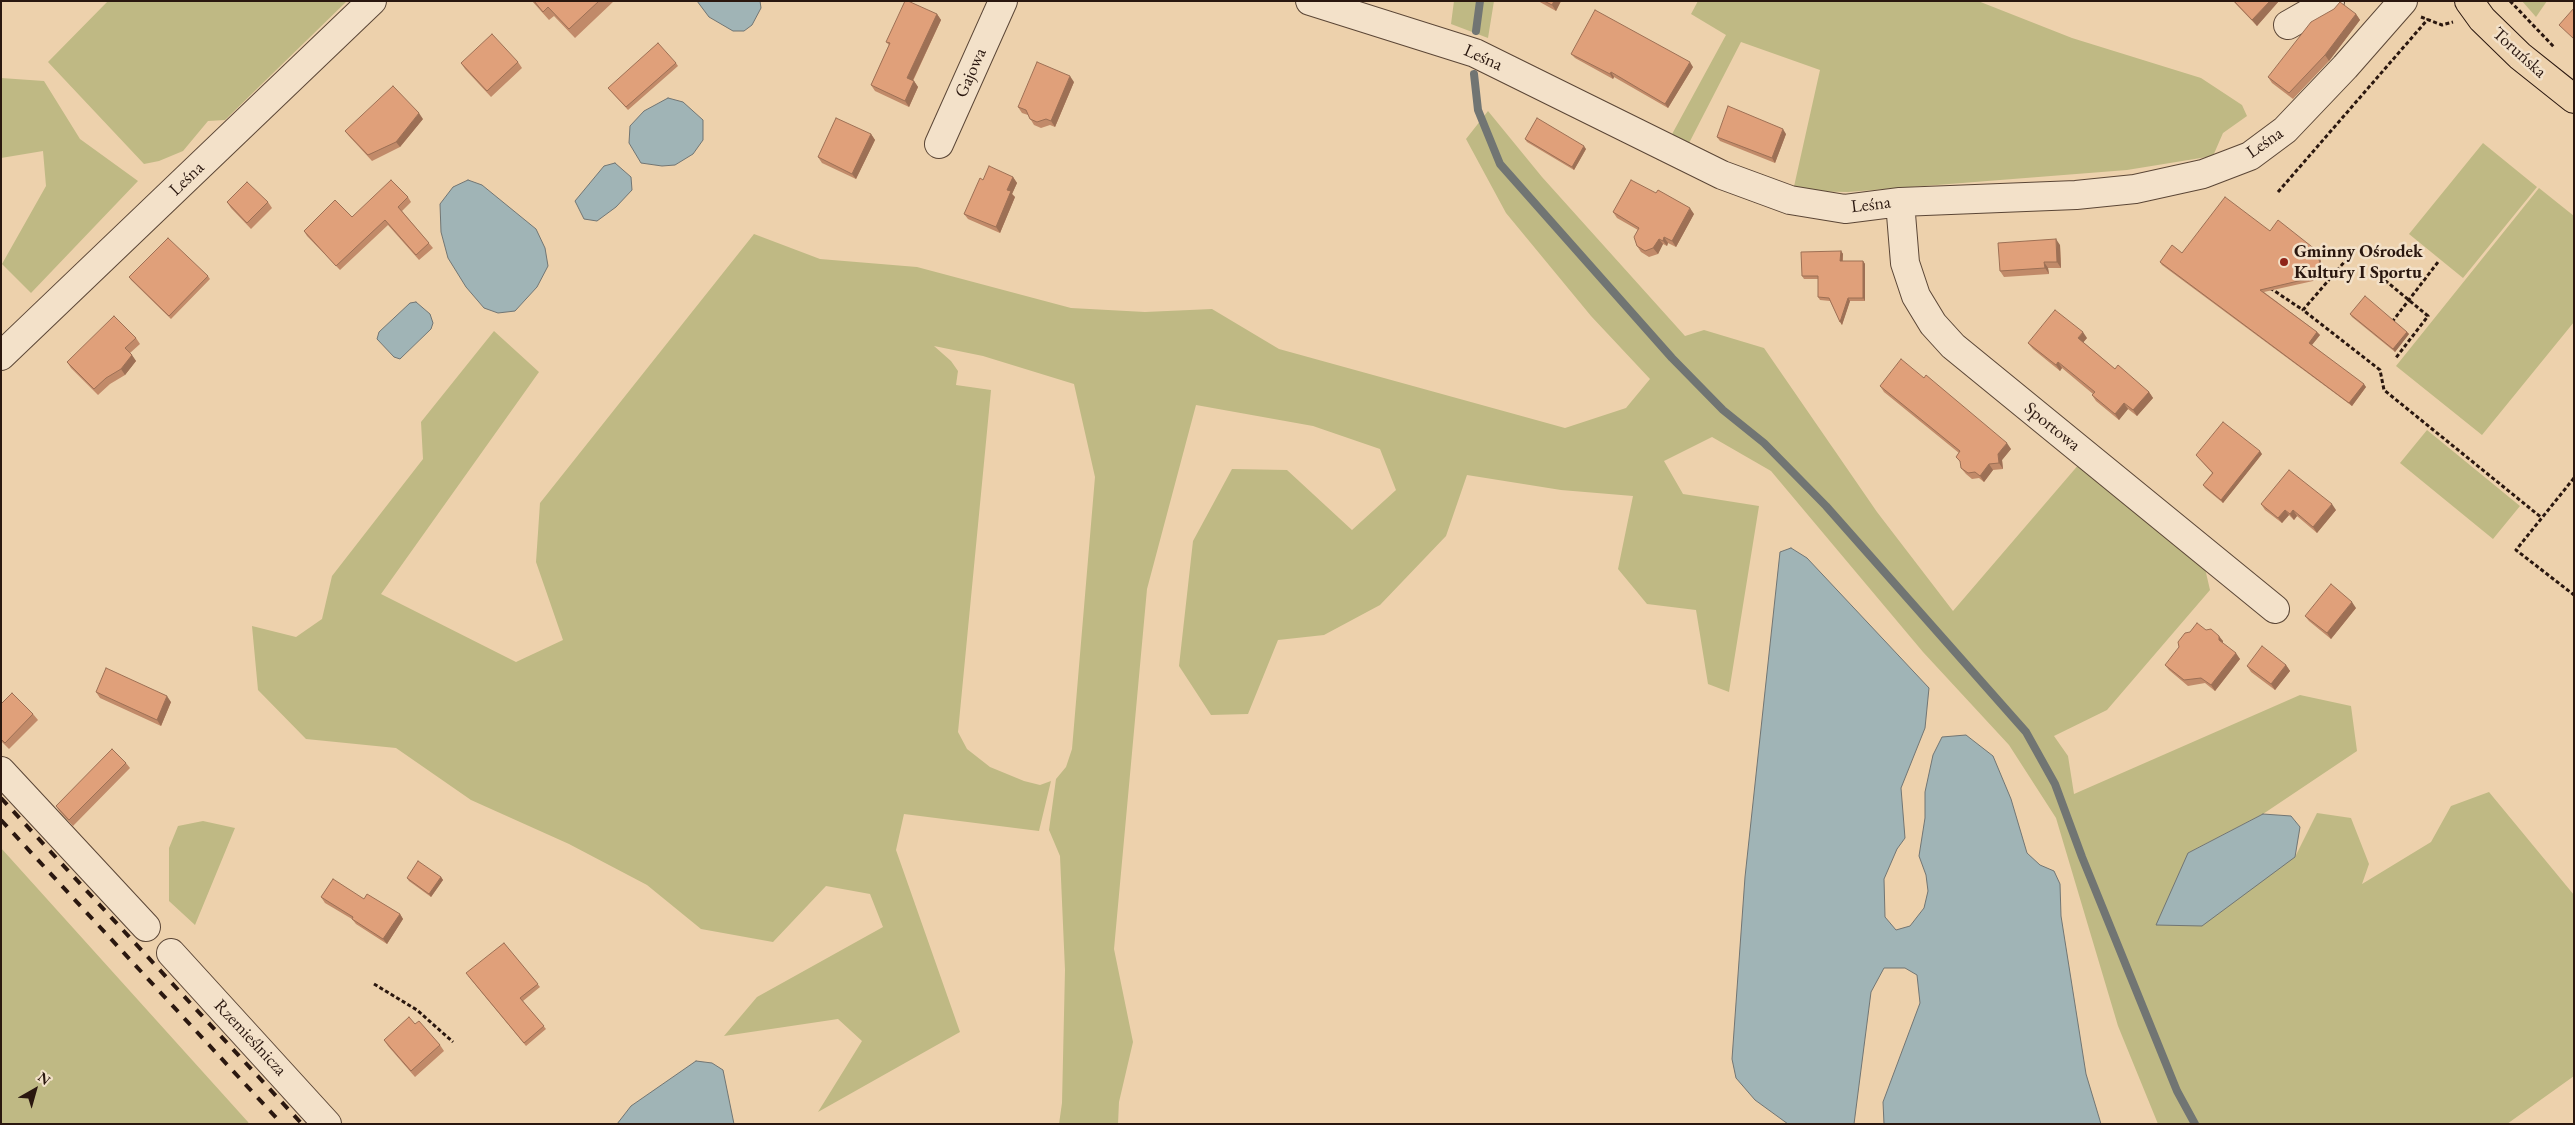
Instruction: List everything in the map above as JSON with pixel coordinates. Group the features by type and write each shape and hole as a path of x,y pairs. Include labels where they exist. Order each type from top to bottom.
{"main road":[{"name":"Toruńska","path":"2469,1 2482,19 2520,56 2574,99"}],"street":[{"name":"Leśna","path":"1,356 372,1"},
{"name":"Gajowa","path":"939,144 1004,1"},
{"name":"Leśna","path":"1310,1 1475,53 1722,175 1790,200 1845,209 1900,202 2076,195 2135,189 2203,174 2250,156 2285,130 2345,68 2403,1"},
{"path":"2288,25 2330,1"},
{"name":"Sportowa","path":"1900,202 1905,263 1916,296 1933,324 1953,346 2275,609"},
{"path":"1,771 146,926"},
{"name":"Rzemieślnicza","path":"171,953 327,1124"}],"path":[{"path":"2510,1 2560,53"},
{"path":"2278,192 2428,19"},
{"path":"2303,310 2352,253"},
{"path":"2388,327 2438,262"},
{"path":"2375,272 2428,316 2395,359"},
{"path":"2265,285 2303,310 2380,370 2384,390 2542,518"},
{"path":"2574,478 2516,550 2574,595"},
{"path":"374,984 417,1010 453,1042"}],"shaded area":[{"path":"108,1 347,1 225,120 208,121 183,151 159,161 144,164 48,62"},
{"path":"697,1 760,1 761,8 752,25 744,31 733,31 709,17"},
{"path":"1454,1 1494,1 1488,38 1451,24"},
{"path":"1698,1 1978,1 2072,38 2201,78 2242,105 2247,116 2223,133 2213,156 2127,170 1848,192 1793,191 1820,70 1741,42 1687,147 1671,136 1726,35 1691,14"},
{"path":"2522,1 2547,1 2536,17"},
{"path":"1,78 44,81 80,139 138,181 31,293 2,264 46,186 43,151 1,158"},
{"path":"668,98 683,102 703,120 703,140 693,154 675,165 662,166 641,163 629,143 630,126 644,111"},
{"path":"1488,111 1542,177 1685,336 1704,330 1764,348 1877,512 1953,611 2080,463 2204,564 2210,590 2107,710 2054,736 2068,756 2074,794 2300,695 2351,706 2357,751 2263,814 2188,853 2295,857 2317,813 2351,818 2369,864 2362,884 2431,842 2451,806 2489,792 2574,895 2574,1076 2507,1124 2158,1124 2118,1026 2056,818 2009,745 1923,652 1771,471 1712,437 1664,461 1683,494 1759,506 1729,692 1708,684 1696,610 1647,604 1618,569 1633,496 1561,490 1467,475 1446,536 1380,605 1324,635 1278,640 1248,714 1211,715 1179,666 1193,541 1232,469 1287,470 1352,530 1396,490 1380,449 1313,426 1196,405 1147,589 1114,949 1133,1042 1119,1102 1118,1124 1059,1124 1062,1103 1065,970 1060,856 1049,830 1056,779 1066,767 1072,749 1095,477 1074,384 983,356 934,346 951,361 958,371 956,385 991,390 958,732 967,749 990,767 1024,781 1040,785 1051,781 1039,831 904,814 896,850 960,1032 818,1112 862,1041 838,1019 724,1036 757,997 883,927 870,894 826,886 773,942 701,929 647,885 569,844 471,800 396,748 306,739 258,690 252,626 296,637 322,619 332,576 423,459 421,422 494,331 539,372 381,594 516,662 563,640 536,562 540,503 754,234 820,259 917,267 1071,308 1145,312 1212,309 1279,349 1565,428 1626,408 1650,379 1591,316 1506,213 1466,139"},
{"path":"2483,143 2537,187 2463,278 2409,234"},
{"path":"615,163 631,177 632,190 616,207 597,221 584,219 575,201 604,166"},
{"path":"468,180 482,185 536,229 545,248 548,266 537,287 515,311 498,313 484,308 466,287 448,258 441,232 440,204 453,187"},
{"path":"2539,188 2574,216 2574,322 2482,435 2396,366"},
{"path":"416,302 430,314 433,323 431,329 400,359 394,357 377,339 379,332 410,303"},
{"path":"2427,430 2520,506 2493,539 2400,463"},
{"path":"1791,548 1807,558 1929,688 1925,728 1901,788 1905,838 1897,849 1884,879 1885,917 1896,930 1910,926 1924,908 1928,891 1926,875 1919,856 1925,818 1925,792 1933,755 1942,737 1966,735 1993,756 2011,799 2027,853 2040,865 2054,871 2060,884 2061,916 2086,1074 2101,1124 1884,1124 1883,1102 1920,1003 1917,975 1905,968 1884,968 1871,992 1854,1124 1788,1124 1755,1100 1736,1078 1732,1059 1745,877 1780,552"},
{"path":"2263,814 2291,816 2300,827 2295,857 2202,926 2156,925 2188,853"},
{"path":"203,821 235,828 195,925 169,901 169,848 178,826"},
{"path":"1,848 248,1122 249,1124 1,1124"},
{"path":"696,1061 712,1063 723,1070 734,1124 617,1124 631,1106"}],"building":[{"path":"534,1 599,1 569,29 548,7 543,12"},
{"path":"905,1 937,14 907,78 914,81 905,101 871,85 890,43 886,42"},
{"path":"1544,1 1554,1 1552,5"},
{"path":"2234,1 2270,1 2252,20"},
{"path":"2340,2 2356,14 2325,55 2289,93 2268,77 2311,22 2334,9"},
{"path":"2574,8 2574,39 2559,25"},
{"path":"1595,10 1690,62 1665,104 1611,72 1610,74 1571,54"},
{"path":"492,34 518,62 487,91 461,63"},
{"path":"658,43 676,63 626,107 608,88"},
{"path":"1037,62 1070,76 1051,121 1046,119 1037,122 1030,119 1026,110 1018,107"},
{"path":"393,86 419,113 396,142 368,155 345,131"},
{"path":"1728,106 1783,129 1772,158 1717,137"},
{"path":"836,118 871,134 852,174 818,157"},
{"path":"1537,118 1584,146 1572,167 1525,139"},
{"path":"989,166 1013,177 1007,190 1011,191 996,227 964,214 980,178 983,180"},
{"path":"391,180 408,197 398,207 429,243 416,255 385,220 336,266 304,231 335,200 352,217"},
{"path":"1631,180 1656,193 1658,190 1690,208 1672,241 1664,237 1663,241 1659,239 1653,248 1645,251 1637,246 1634,237 1639,228 1613,212"},
{"path":"247,182 268,202 247,223 227,202"},
{"path":"2225,197 2270,231 2278,220 2316,250 2320,263 2311,278 2260,290 2317,332 2309,343 2364,384 2349,403 2160,262 2172,245 2182,253"},
{"path":"168,238 208,276 169,316 129,277"},
{"path":"2056,239 2057,262 2044,262 2045,268 2000,271 1998,243"},
{"path":"1841,251 1840,261 1863,261 1863,298 1848,298 1840,322 1829,298 1818,297 1818,276 1802,276 1801,252"},
{"path":"2365,296 2407,332 2393,349 2350,314"},
{"path":"2055,310 2083,332 2078,338 2115,369 2118,365 2149,392 2133,410 2124,403 2115,414 2092,395 2095,392 2058,362 2056,365 2028,343"},
{"path":"114,316 136,338 125,348 132,355 121,369 106,378 94,389 67,362"},
{"path":"1901,359 1924,378 1926,375 2007,443 1998,454 1999,463 1989,464 1980,476 1975,472 1968,473 1961,468 1960,461 1956,457 1960,451 1880,386"},
{"path":"2223,422 2260,451 2221,500 2203,485 2213,473 2196,455"},
{"path":"2289,470 2332,504 2313,527 2293,510 2290,514 2285,510 2278,518 2261,504"},
{"path":"2331,584 2352,602 2327,633 2305,616"},
{"path":"2197,623 2206,630 2211,629 2219,636 2219,640 2236,653 2211,685 2201,678 2184,680 2165,665 2179,647 2178,642"},
{"path":"2262,646 2286,665 2271,684 2247,666"},
{"path":"106,668 167,696 157,720 96,692"},
{"path":"12,693 33,714 5,743 1,739 1,704"},
{"path":"112,749 126,763 69,820 56,806"},
{"path":"418,861 441,877 429,894 407,878"},
{"path":"333,879 364,899 367,894 400,914 383,939 321,897"},
{"path":"504,943 538,984 520,998 544,1026 524,1043 466,973"},
{"path":"409,1017 415,1024 419,1021 440,1045 411,1071 384,1040"}],"waterway":[{"path":"1476,31 1480,1"},
{"path":"1474,74 1478,110 1500,164 1672,358 1723,410 1764,443 1826,506 2026,732 2055,784 2082,857 2177,1091 2195,1124"}],"railway":[{"path":"1,798 302,1124"},
{"path":"1,820 282,1124"}],"place":[{"name":"Gminny Ośrodek Kultury I Sportu","path":"2284,262"}]}
